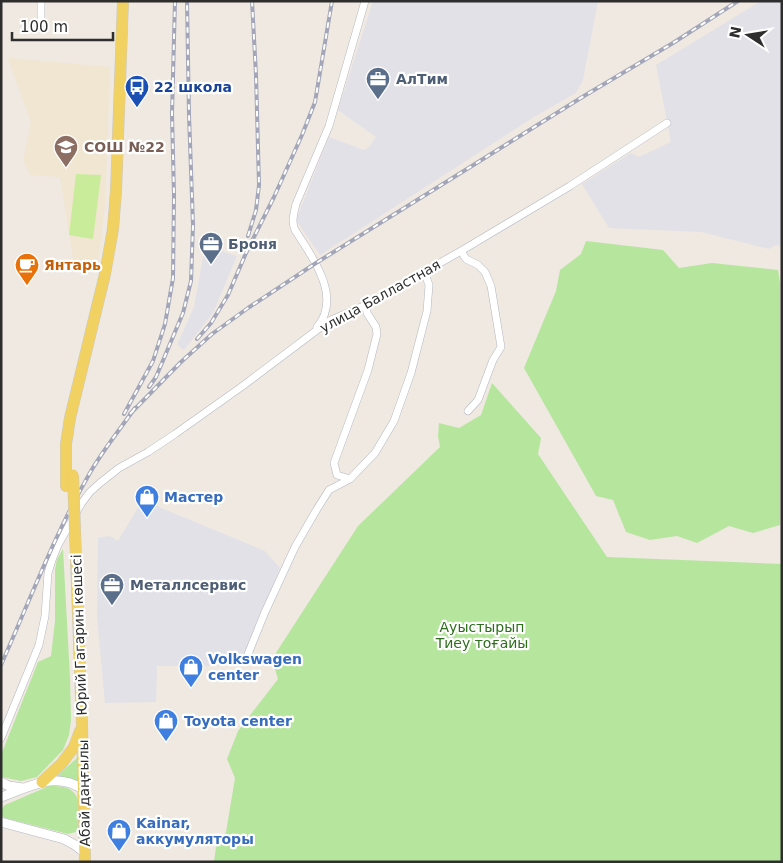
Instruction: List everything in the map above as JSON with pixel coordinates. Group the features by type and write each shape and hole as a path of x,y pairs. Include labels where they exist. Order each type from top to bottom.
{"main road":[{"name":"Юрий Гагарин көшесі","path":"82,725 66,486 66,444 70,418 105,274 113,229 123,1"},
{"name":"Юрий Гагарин көшесі","path":"82,725 73,459 76,422 111,278 120,230 124,192 131,1"},
{"path":"42,782 74,747 82,725"},
{"name":"Абай даңғылы","path":"82,725 85,858"}],"street":[{"path":"40,24 41,1"},
{"path":"306,338 319,325 325,313 325,290 319,268 295,230 292,224 292,217 329,126 365,1"},
{"name":"улица Балластная","path":"1,738 39,645 45,616 48,573 52,560 58,544 90,492 119,468 175,434 329,321 366,305 461,251 570,186 668,123"},
{"path":"461,251 466,259 478,265 485,272 491,286 501,347 493,360 478,400 468,411"},
{"path":"246,659 294,547 329,490 350,479 375,453 394,421 405,394 427,311 429,286 424,271"},
{"path":"350,479 337,475 334,463 368,370 378,334 366,305"},
{"path":"1,797 42,782 56,780 74,784 84,790"},
{"path":"1,782 10,786 26,788"},
{"path":"1,822 64,839 76,845 85,858"}],"shaded area":[{"path":"373,1 598,1 583,80 576,93 534,117 320,255 296,220 329,137 364,150 369,147 376,137 338,110"},
{"path":"761,1 782,1 782,246 776,245 769,249 701,232 609,228 582,184 631,153 639,157 671,142 656,65"},
{"name":"СОШ №22","path":"8,58 110,67 105,205 97,270 74,265 60,177 30,175 23,160 31,122"},
{"path":"205,246 237,256 213,313 184,350 177,345 194,307"},
{"path":"145,496 159,507 265,551 280,568 240,666 157,666 156,702 105,703 97,616 98,538 110,536 118,541"}],"green space":[{"path":"76,174 101,175 93,239 69,235"},
{"path":"586,241 663,250 679,268 712,263 778,270 780,283 780,525 753,533 729,526 697,543 677,536 650,540 626,532 613,500 596,496 524,368 556,291 560,270 581,254"},
{"name":"Ауыстырып Тиеу тоғайы","path":"492,383 541,438 538,454 607,557 782,564 782,862 214,862 216,847 226,832 235,778 227,759 238,731 278,679 272,659 358,526 440,447 438,436 439,423 459,428 481,415"},
{"path":"63,549 70,678 71,720 69,735 63,750 37,777 21,781 2,777 1,755 38,662 51,656 55,621 55,570 57,559"},
{"path":"77,758 79,781 57,776"},
{"path":"49,786 70,789 77,797 80,806 80,817 76,832 68,834 5,818 1,815 1,809 5,805"}],"railway":[{"path":"124,414 153,361 165,324 173,278 174,195 172,114 175,1"},
{"path":"149,387 156,377 183,313 191,281 193,225 187,1"},
{"path":"248,236 256,210 259,185 252,1"},
{"path":"197,339 211,323 228,295 302,135 315,102 332,1"},
{"path":"130,414 181,362 212,334 248,308 316,263 738,1"},
{"path":"1,665 54,542 78,494 101,455 135,408"}],"place":[{"name":"АлТим","path":"378,100"},
{"name":"22 школа","path":"137,108"},
{"name":"СОШ №22","path":"66,168"},
{"name":"Броня","path":"211,265"},
{"name":"Янтарь","path":"27,286"},
{"name":"Мастер","path":"147,518"},
{"name":"Металлсервис","path":"112,606"},
{"name":"Volkswagen center","path":"191,688"},
{"name":"Toyota center","path":"166,742"},
{"name":"Kainar, аккумуляторы","path":"119,852"}]}
